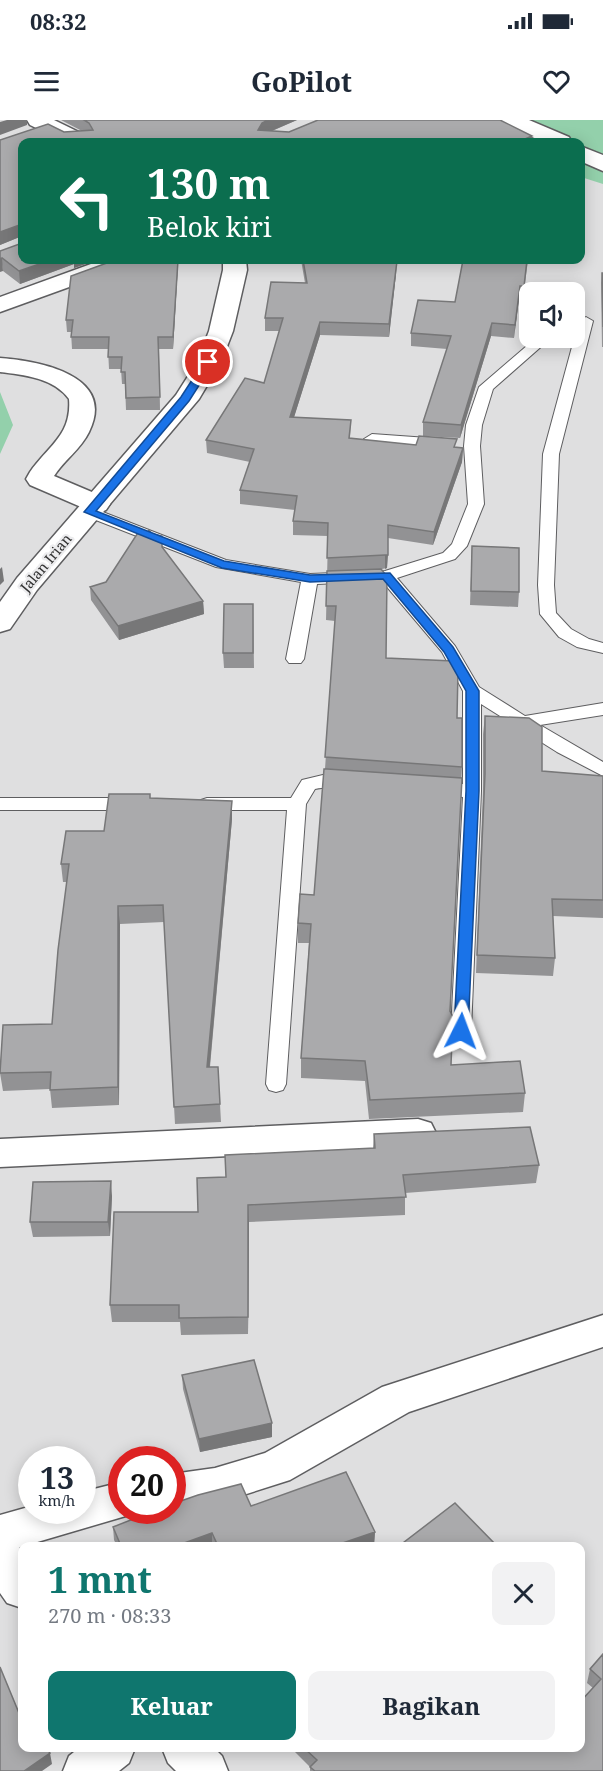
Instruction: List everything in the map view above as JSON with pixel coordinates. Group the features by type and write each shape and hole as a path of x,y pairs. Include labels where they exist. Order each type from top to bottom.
{"street":[{"path":"511,120 552,138"},
{"path":"20,136 44,123 73,138"},
{"path":"585,155 603,164"},
{"path":"0,305 111,264"},
{"name":"Jalan Irian","path":"0,624 27,584 186,399 208,362 221,331 235,264"},
{"path":"0,365 50,374 75,388 81,399 83,414 76,432 39,478 93,508"},
{"path":"0,1153 448,1132"},
{"path":"186,1490 215,1486 276,1467 396,1399 603,1331"},
{"path":"0,1534 34,1524"},
{"path":"0,1551 18,1585"},
{"path":"85,1771 108,1752"},
{"path":"188,1752 206,1771"}],"lane":[{"path":"585,320 603,321"},
{"path":"93,508 222,564 310,579 386,576 449,556 459,546 476,504 472,446 474,425 486,387 532,348"},
{"path":"574,348 551,454 546,585 548,614 565,633 583,643 603,648"},
{"path":"372,439 472,446"},
{"path":"386,576 449,650 472,691 472,791 461,1031"},
{"path":"295,658 310,579"},
{"path":"472,691 525,722 563,748 603,770"},
{"path":"525,722 603,709"},
{"path":"276,1084 297,804 308,784 327,780 372,784"},
{"path":"416,787 472,791"},
{"path":"0,804 152,804"},
{"path":"186,804 297,804"}],"green space":[{"path":"430,120 603,120 603,184 585,178 585,138 485,138"},
{"path":"0,392 13,425 0,454"}],"building":[{"path":"84,120 268,120 262,123 258,130 289,132 318,120 500,120 532,136 527,138 18,138 18,225 0,232 0,140 48,124 64,132 93,130"},
{"path":"18,244 18,264 39,264 19,271 2,258 0,259 0,251"},
{"path":"104,264 178,264 173,337 158,337 160,397 126,398 125,372 121,372 122,357 108,357 109,337 71,337 73,320 66,320 71,276"},
{"path":"304,264 397,264 389,324 320,322 290,417 351,420 349,438 416,445 419,436 457,439 454,447 463,448 434,532 388,525 388,555 327,558 328,523 293,521 297,496 240,490 254,449 206,440 245,378 264,383 283,318 265,318 271,282 307,283"},
{"path":"462,264 527,264 524,282 519,282 515,325 492,323 461,425 423,422 451,336 411,333 418,300 455,302"},
{"path":"602,273 603,273 603,327"},
{"path":"149,530 152,534 162,536 162,547 203,601 118,626 90,587 106,582 139,531 147,533"},
{"path":"472,546 519,548 519,592 471,591"},
{"path":"381,569 387,576 386,658 453,661 458,670 457,718 462,718 462,767 325,757 336,606 326,606 327,571"},
{"path":"224,604 253,604 253,653 223,653"},
{"path":"485,716 529,718 542,727 542,771 603,776 603,900 552,899 555,958 477,955 485,774"},
{"path":"324,769 462,778 450,1011 453,1017 451,1065 520,1061 525,1093 370,1100 365,1061 301,1058 311,924 298,923 300,894 314,895"},
{"path":"109,794 150,794 150,798 232,801 207,1067 218,1067 220,1104 174,1107 163,905 118,906 118,1087 50,1090 51,1072 0,1073 3,1025 52,1024 58,950 69,864 61,864 66,831 104,831"},
{"path":"530,1127 539,1165 403,1175 406,1197 248,1205 248,1317 179,1318 179,1305 110,1305 114,1212 198,1212 197,1178 226,1177 225,1155 375,1148 374,1134"},
{"path":"111,1181 108,1222 30,1222 33,1182"},
{"path":"254,1360 272,1423 199,1439 182,1375"},
{"path":"346,1472 375,1532 346,1542 216,1542 212,1533 187,1542 119,1542 113,1527 121,1524 186,1524 186,1499 241,1484 251,1506"},
{"path":"455,1503 493,1542 404,1542"},
{"path":"603,1654 603,1771 315,1771 310,1767 317,1760 308,1752 585,1752 585,1697 601,1679 590,1669"},
{"path":"0,1667 18,1711 18,1752 50,1753 24,1771 0,1771"}],"route":[{"path":"208,362 186,399 89,512 145,536 222,564 310,579 386,576 449,650 472,691 472,791 461,1031"}]}
